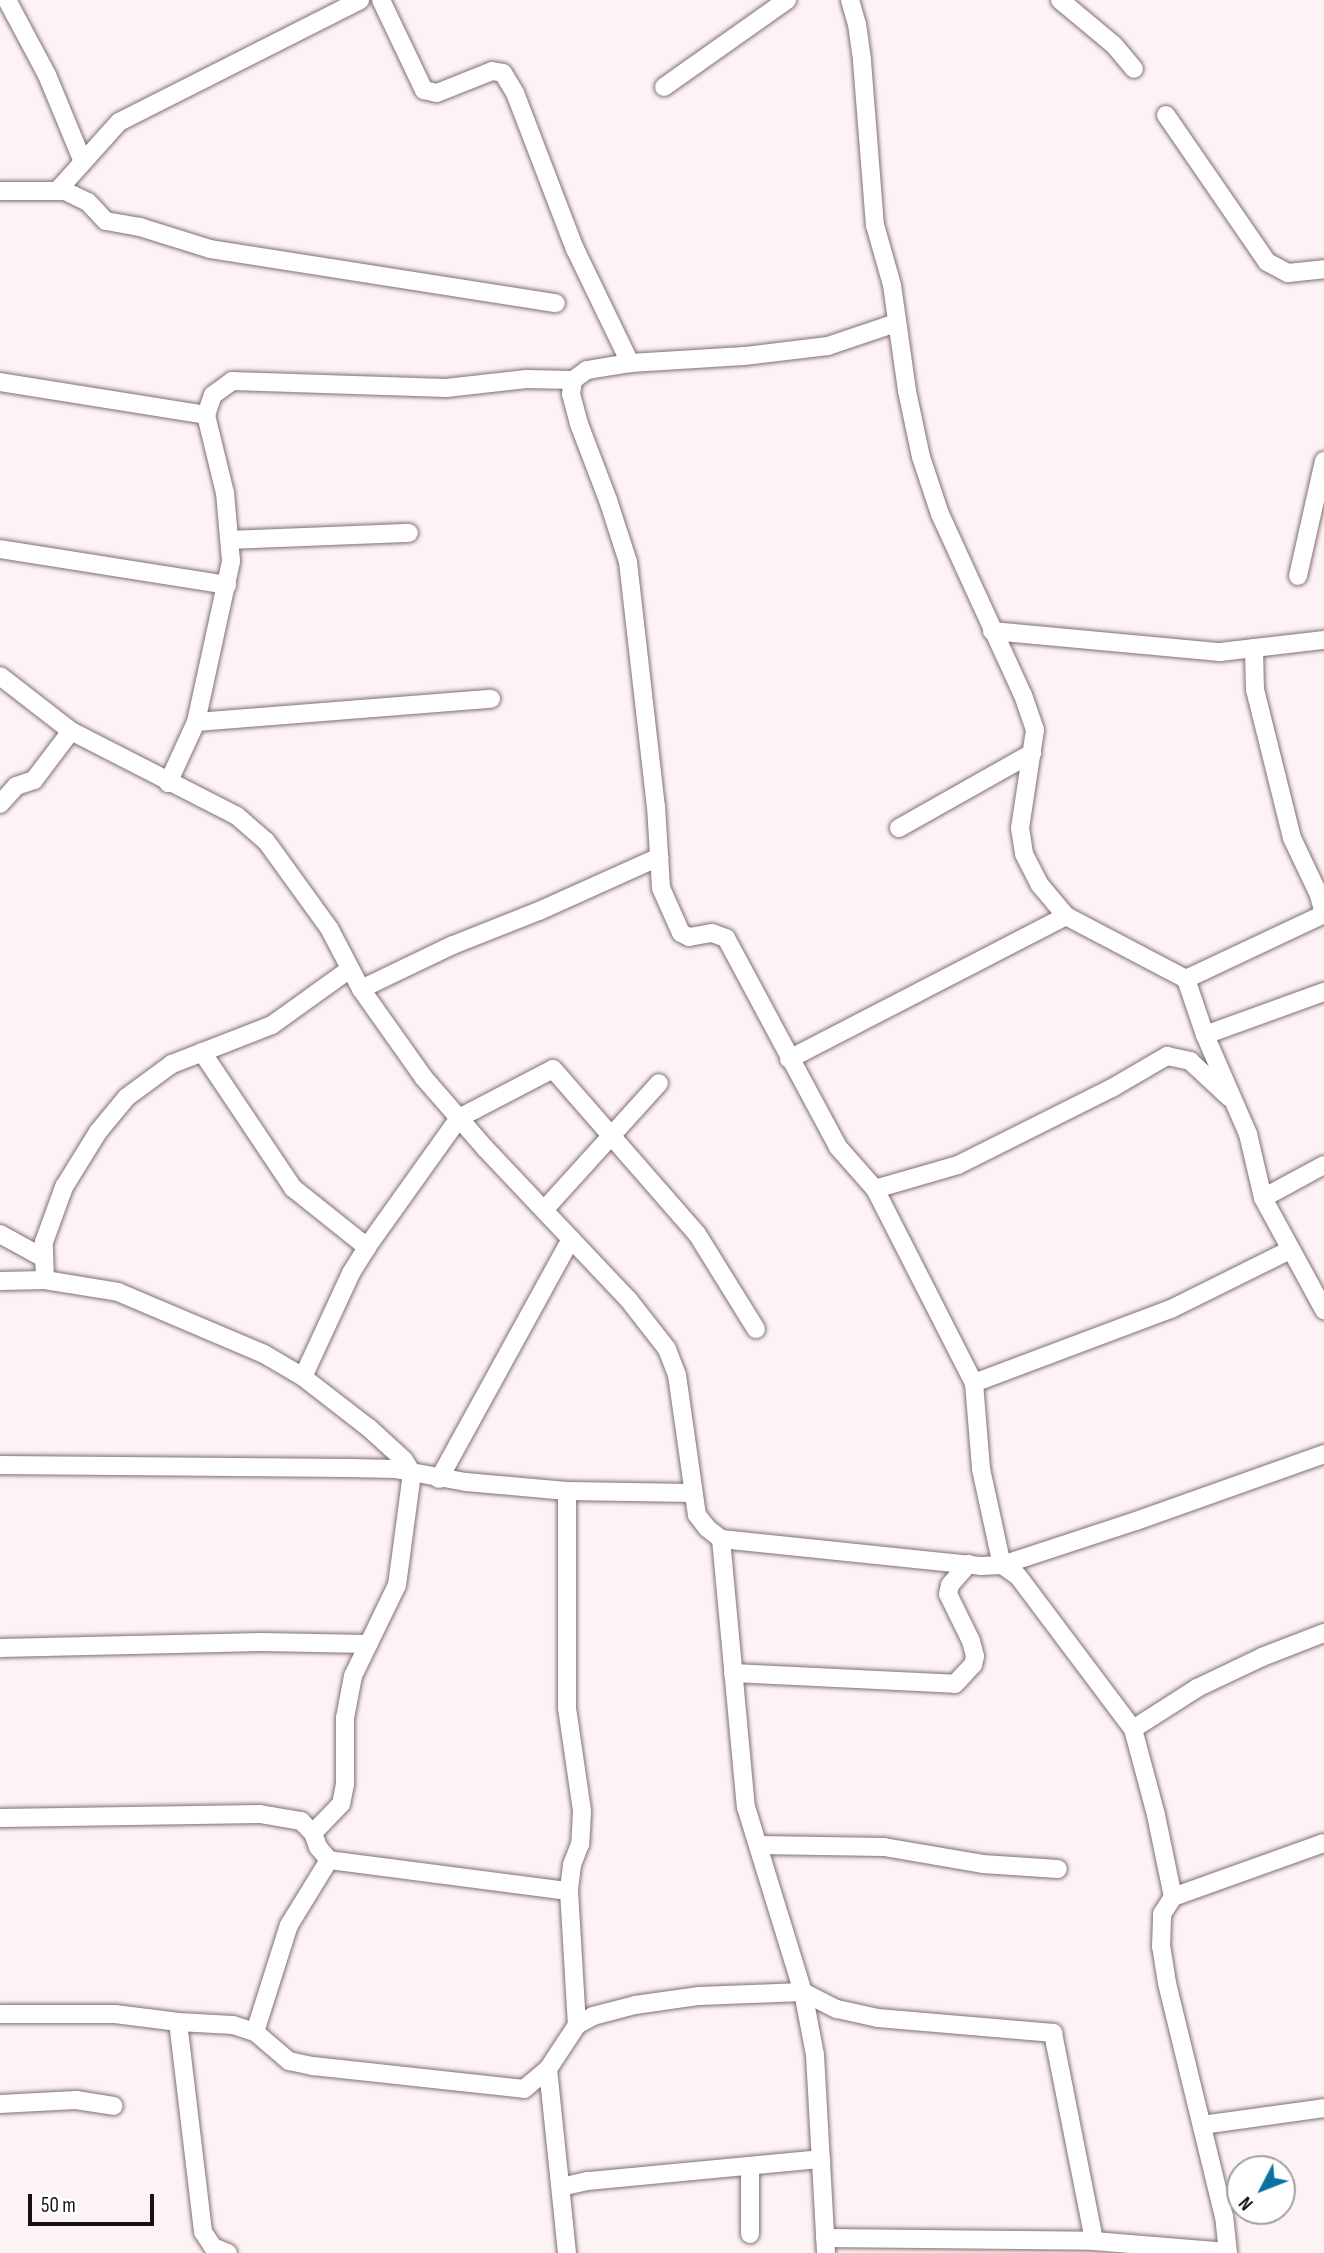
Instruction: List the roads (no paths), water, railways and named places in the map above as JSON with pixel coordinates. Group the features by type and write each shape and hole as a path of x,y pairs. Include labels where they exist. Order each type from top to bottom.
{"street":[{"path":"7,0 47,75 83,162"},
{"path":"58,190 119,122 360,0"},
{"path":"381,0 424,90 437,93 492,71 503,74 514,93 575,249 630,363"},
{"path":"664,87 787,0"},
{"path":"850,0 858,24 862,61 870,188 883,258 892,285 896,323 921,457 940,514 1032,715 1035,730 1020,828 1024,854 1040,885 1066,916 1186,979 1205,1035 1238,1105 1263,1198 1324,1310"},
{"path":"1060,0 1105,37 1134,69"},
{"path":"1166,115 1267,262 1288,273 1324,269"},
{"path":"0,191 58,190 75,194 88,202 106,221 140,227 209,248 556,303"},
{"path":"168,783 196,722 227,585 231,541 225,493 206,415 213,395 232,382 446,388 526,379 573,380 587,370 630,363 757,355 828,346 896,323"},
{"path":"573,380 571,394 579,424 628,562 661,888 676,926 681,933 689,937 712,933 726,938 838,1147 875,1189 974,1383 981,1469 1002,1564 1034,1594 1132,1729 1156,1815 1173,1898"},
{"path":"0,382 206,415"},
{"path":"1298,576 1324,461"},
{"path":"231,541 409,533"},
{"path":"0,549 227,585"},
{"path":"992,631 1220,652 1324,640"},
{"path":"1186,979 1324,914 1319,895 1292,838 1255,690 1254,648"},
{"path":"0,676 71,731 237,816 266,841 329,928 361,989 424,1078 628,1300 667,1349 677,1375 697,1515 721,1539 968,1564 1002,1564 1136,1521 1324,1454"},
{"path":"196,722 491,699"},
{"path":"0,804 16,786 34,780 71,731"},
{"path":"899,828 1032,753"},
{"path":"361,989 453,944 539,911 659,856"},
{"path":"789,1059 1066,916"},
{"path":"45,1280 42,1257 44,1242 64,1187 98,1132 127,1097 172,1064 272,1025 350,969"},
{"path":"1205,1035 1324,992"},
{"path":"202,1052 293,1188 367,1247"},
{"path":"875,1189 958,1165 1112,1088 1167,1056 1190,1061 1238,1105"},
{"path":"303,1377 351,1273 459,1118 553,1069 697,1234 756,1329"},
{"path":"544,1210 659,1083"},
{"path":"1263,1198 1324,1166"},
{"path":"0,1234 42,1257"},
{"path":"439,1479 571,1239"},
{"path":"974,1383 1171,1309 1290,1250"},
{"path":"0,1281 45,1280 118,1292 254,1350 303,1377 369,1428 404,1460 412,1473 397,1586 353,1676 345,1718 345,1784 341,1804 313,1833"},
{"path":"0,1465 350,1468 567,1491 693,1493"},
{"path":"567,1491 567,1708 582,1811 580,1844 572,1865 569,1891 577,2025"},
{"path":"721,1539 746,1807 803,1992 815,2056 826,2245 1094,2241 1228,2253 1224,2217 1161,1947 1162,1914 1173,1898 1324,1843"},
{"path":"733,1672 955,1684 973,1665 975,1656 971,1641 948,1594 950,1585 968,1564"},
{"path":"1132,1729 1198,1688 1262,1657 1324,1633"},
{"path":"0,1648 262,1643 368,1644"},
{"path":"0,1818 260,1814 301,1821 313,1833 318,1847 329,1860 569,1891"},
{"path":"758,1845 884,1847 983,1864 1058,1869"},
{"path":"255,2032 289,1925 329,1860"},
{"path":"0,2014 116,2014 178,2022 233,2025 255,2032 289,2061 313,2066 524,2089 548,2069 577,2025 593,2016 635,2005 699,1996 803,1992 837,2009 878,2018 1054,2033 1094,2241"},
{"path":"178,2022 201,2222 203,2232 217,2251"},
{"path":"548,2069 567,2253"},
{"path":"0,2104 76,2100 114,2106"},
{"path":"1202,2125 1324,2108"},
{"path":"561,2187 821,2159"},
{"path":"750,2166 750,2234"}]}
